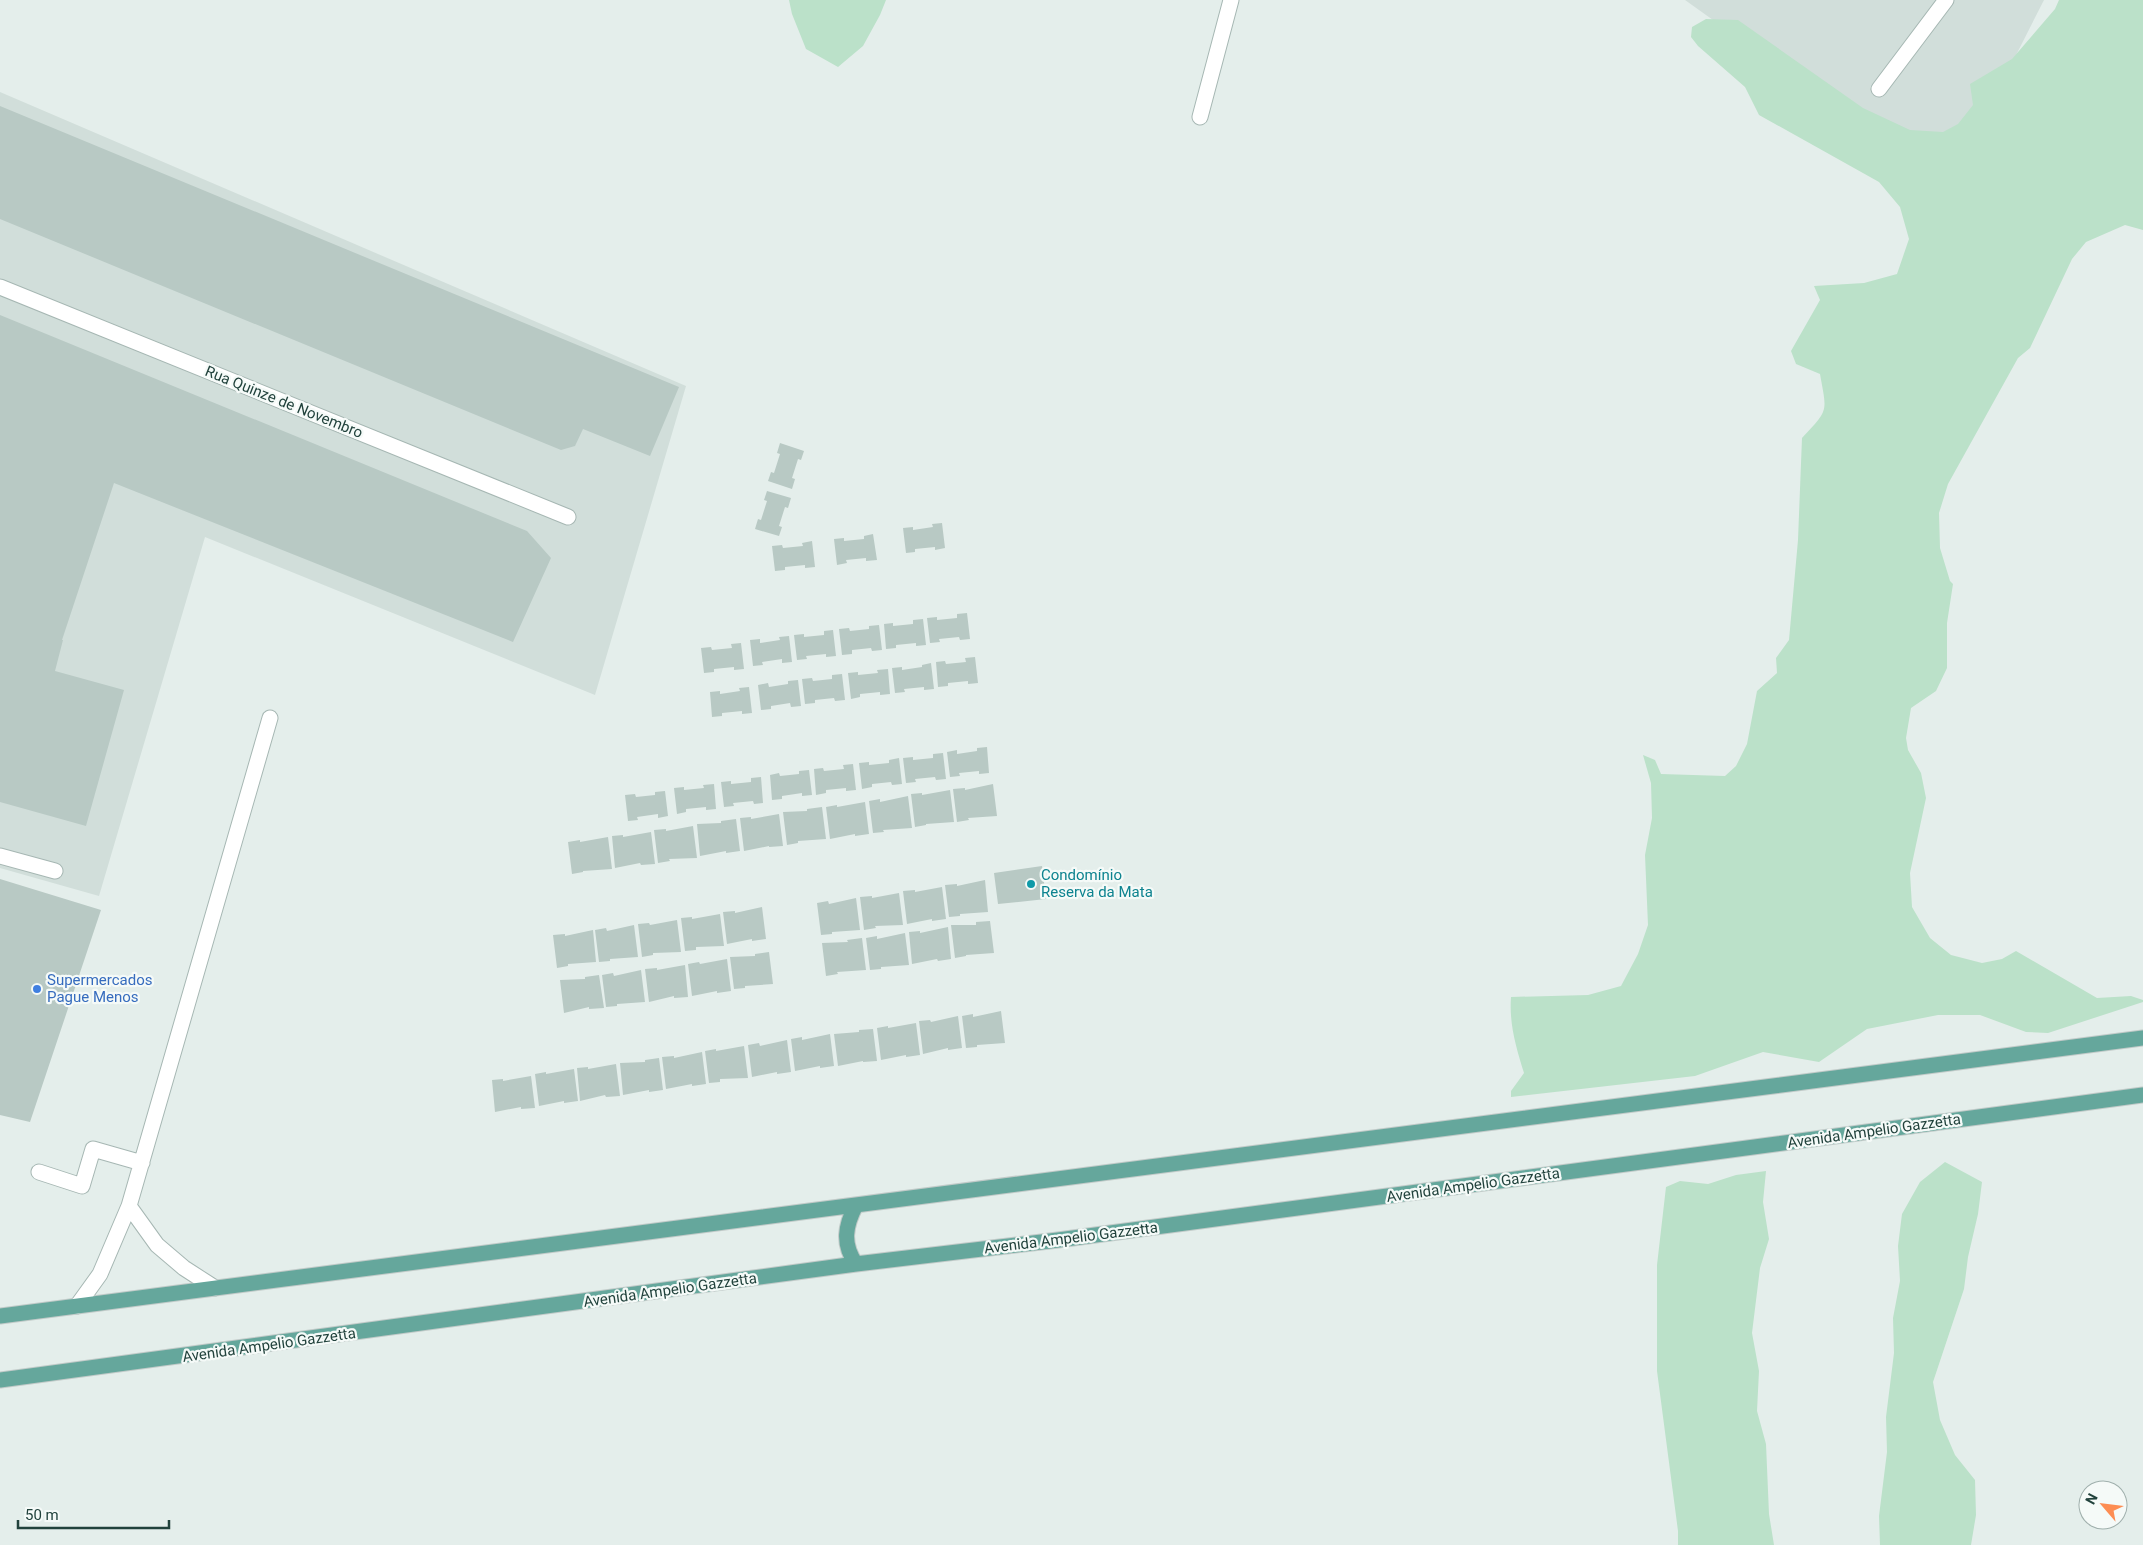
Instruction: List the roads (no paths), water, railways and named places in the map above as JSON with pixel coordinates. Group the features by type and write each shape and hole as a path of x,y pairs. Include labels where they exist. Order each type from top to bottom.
{"main road":[{"path":"0,1316 2143,1038"},
{"name":"Avenida Ampelio Gazzetta","path":"0,1380 856,1264 1058,1240 2143,1096"},
{"path":"856,1205 846,1227 846,1241 850,1255 856,1264"}],"street":[{"path":"1200,116 1231,0"},
{"path":"1879,89 1946,0"},
{"name":"Rua Quinze de Novembro","path":"0,287 568,516"},
{"path":"77,1306 100,1274 129,1206 270,718"},
{"path":"0,856 55,871"},
{"path":"39,1172 82,1186 93,1149 142,1163"},
{"path":"129,1206 158,1245 184,1268 215,1288"}],"place":[{"name":"Condomínio Reserva da Mata","path":"1031,884"},
{"name":"Supermercados Pague Menos","path":"37,989"}]}
